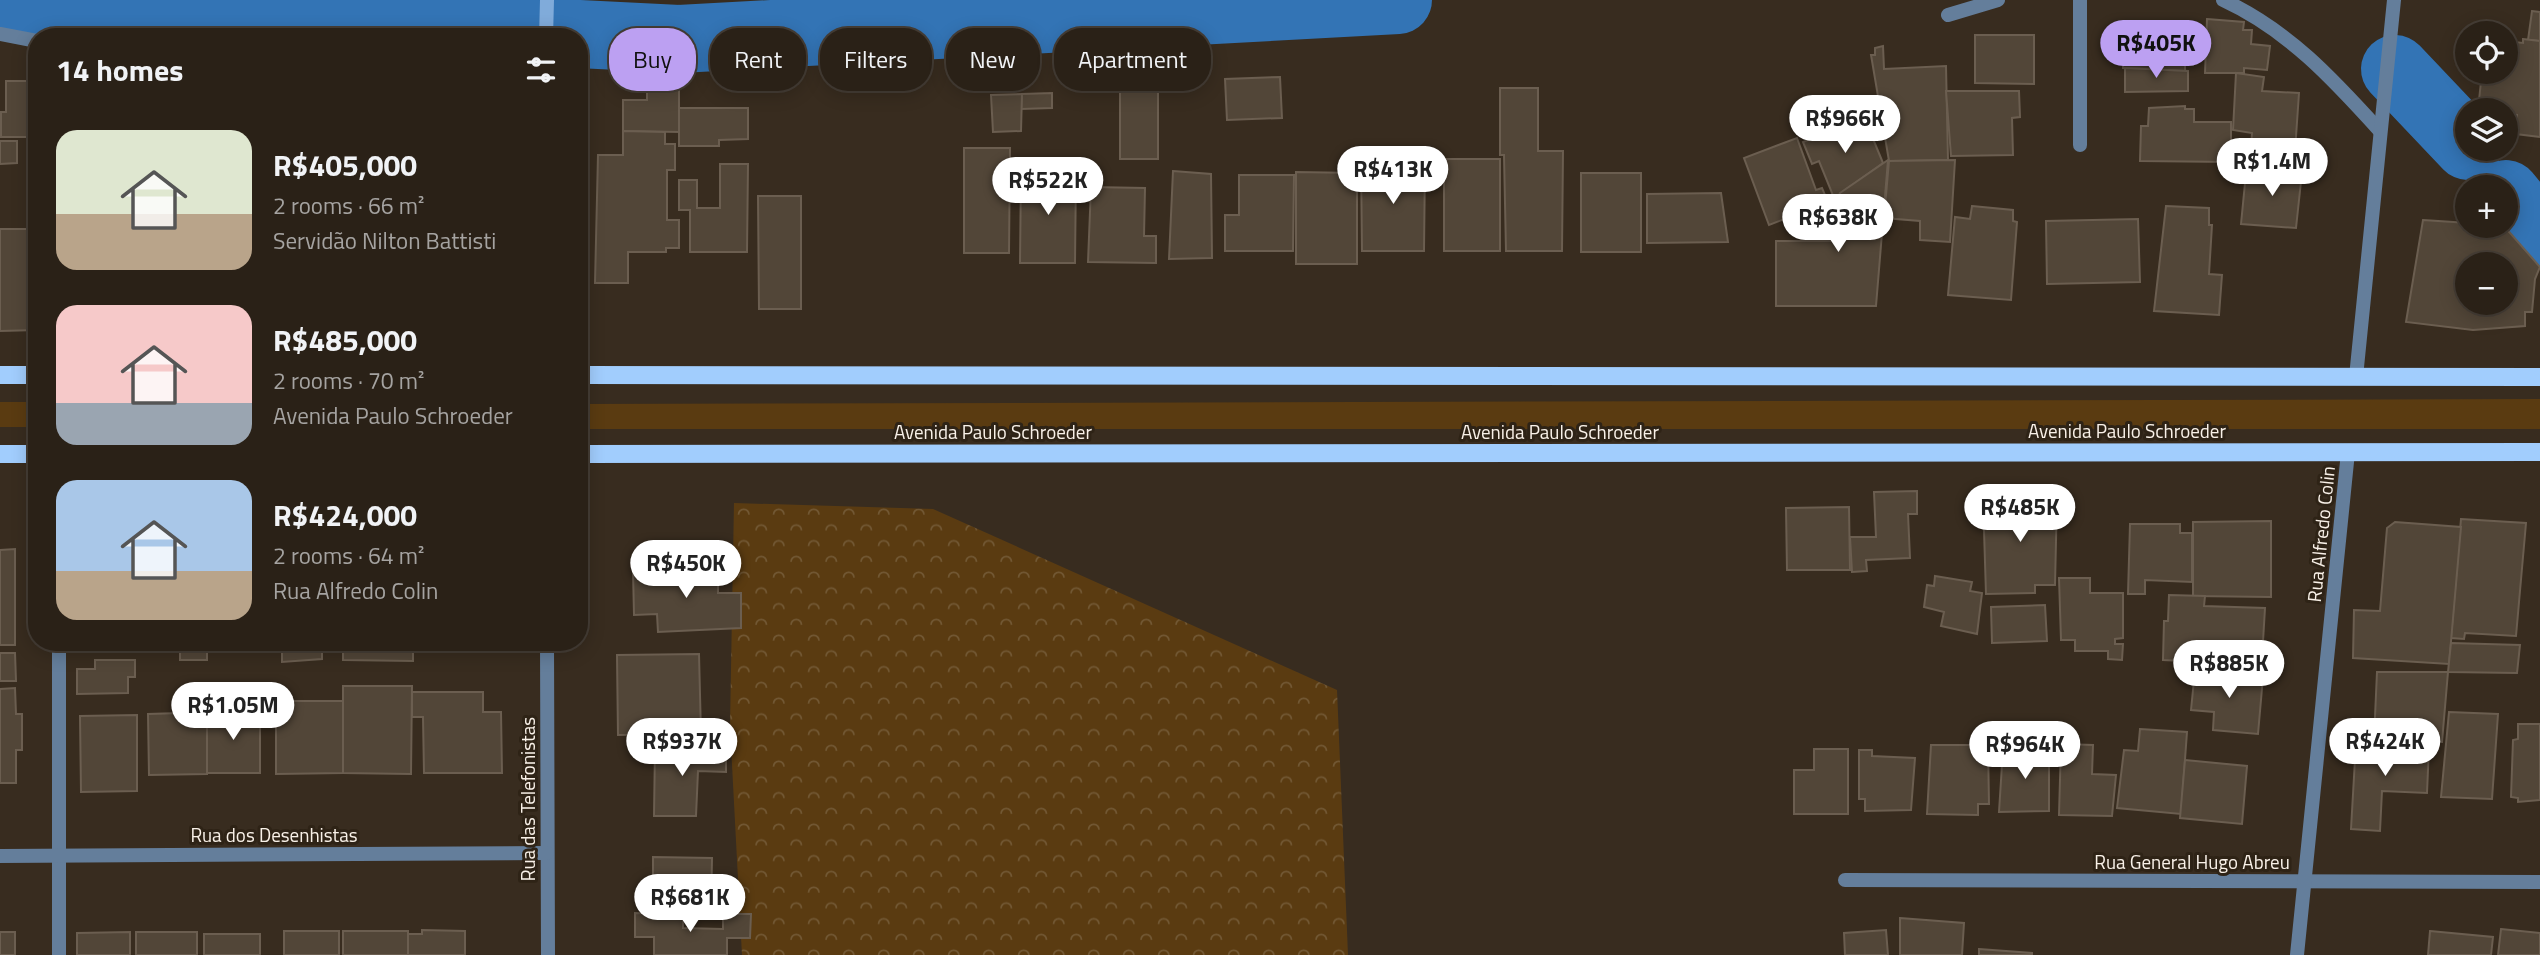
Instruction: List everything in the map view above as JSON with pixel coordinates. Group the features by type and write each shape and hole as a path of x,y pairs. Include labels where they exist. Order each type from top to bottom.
{"main road":[{"path":"0,375 28,375"},
{"path":"588,375 2540,377"},
{"name":"Avenida Paulo Schroeder","path":"588,454 2540,452"},
{"path":"0,454 28,454"}],"street":[{"path":"1948,15 1998,0"},
{"path":"2080,0 2080,145"},
{"path":"2224,0 2283,34 2322,67 2381,131"},
{"path":"2356,377 2394,0"},
{"path":"546,28 547,5"},
{"path":"0,34 28,39"},
{"name":"Rua Alfredo Colin","path":"2297,955 2348,452"},
{"path":"58,651 59,955"},
{"name":"Rua das Telefonistas","path":"547,651 548,955"},
{"name":"Rua dos Desenhistas","path":"0,856 547,853"},
{"name":"Rua General Hugo Abreu","path":"1845,880 2540,883"}],"green space":[{"path":"2540,399 2540,429 588,429 588,404"},
{"path":"0,402 28,402 28,427 0,427"},
{"path":"734,503 933,509 1337,690 1348,955 742,955 730,726"}],"building":[{"path":"2532,11 2540,12 2540,41 2528,40"},
{"path":"2207,19 2244,22 2243,30 2252,30 2251,44 2270,46 2267,70 2244,68 2244,73 2205,73"},
{"path":"2123,21 2192,22 2193,65 2185,65 2185,71 2123,68"},
{"path":"1975,35 2034,35 2034,84 1975,83"},
{"path":"2523,39 2540,41 2540,137 2518,134 2518,98 2479,98 2481,84 2518,84 2518,42 2523,43"},
{"path":"1883,46 1884,69 1946,66 1948,160 1889,161 1871,55 1875,55 1875,48"},
{"path":"2125,68 2188,71 2188,91 2125,92"},
{"path":"2236,73 2264,77 2262,91 2299,93 2295,151 2251,149 2252,133 2233,130"},
{"path":"1280,77 1282,118 1227,120 1225,79"},
{"path":"6,81 28,81 28,137 1,137 1,112 6,112"},
{"path":"1500,88 1538,88 1538,151 1563,151 1562,251 1506,251 1504,155 1500,155"},
{"path":"647,91 679,91 679,132 623,131 623,100 647,100"},
{"path":"1158,91 1158,159 1120,159 1120,92"},
{"path":"1946,91 2019,91 2020,117 2012,118 2013,155 1951,156"},
{"path":"1052,93 1052,108 1021,109 1022,94"},
{"path":"1022,94 1021,131 993,132 991,95"},
{"path":"2185,106 2185,109 2194,109 2194,122 2231,122 2231,162 2140,161 2141,126 2148,126 2149,108"},
{"path":"679,108 748,108 748,139 719,140 719,146 679,146"},
{"path":"1864,117 1883,163 1834,198 1819,161 1812,164 1803,142"},
{"path":"623,131 665,132 665,144 675,144 675,170 667,170 667,220 679,220 679,248 666,248 666,252 628,252 628,283 595,283 598,155 623,155"},
{"path":"1797,138 1816,190 1822,188 1828,202 1769,225 1744,158"},
{"path":"0,141 17,141 17,163 0,164"},
{"path":"964,148 1010,148 1009,253 964,253"},
{"path":"1444,159 1500,159 1500,251 1444,251"},
{"path":"1888,160 1876,306 1776,306 1776,241 1841,241 1840,193"},
{"path":"1955,160 1950,242 1920,240 1920,221 1884,218 1889,161"},
{"path":"1361,161 1425,161 1424,251 1362,251"},
{"path":"720,164 748,164 747,252 690,252 690,210 679,210 679,180 697,180 697,208 720,208"},
{"path":"2255,169 2302,172 2296,228 2241,224 2246,173 2254,173"},
{"path":"1021,170 1076,171 1075,263 1020,263"},
{"path":"1173,171 1211,174 1212,258 1169,259"},
{"path":"1296,172 1357,173 1357,264 1296,264"},
{"path":"1581,173 1641,173 1641,252 1581,252"},
{"path":"1239,175 1294,175 1293,251 1225,251 1225,215 1239,215"},
{"path":"1091,187 1145,188 1144,236 1156,236 1156,263 1088,262"},
{"path":"1721,193 1728,242 1647,243 1647,194"},
{"path":"758,196 801,196 801,309 759,309"},
{"path":"1972,206 2013,210 2013,221 2017,222 2011,300 1948,295 1955,217 1970,219"},
{"path":"2166,206 2209,208 2209,225 2212,225 2209,274 2222,275 2219,315 2154,311"},
{"path":"2138,219 2140,282 2047,284 2046,221"},
{"path":"2423,220 2455,222 2455,238 2515,238 2540,267 2535,279 2532,312 2525,312 2525,326 2473,330 2406,322"},
{"path":"0,229 28,229 28,330 0,331"},
{"path":"1917,491 1917,514 1908,514 1910,558 1866,560 1867,571 1852,572 1850,537 1876,537 1874,492"},
{"path":"2057,497 2055,585 2035,585 2035,593 1986,594 1983,498"},
{"path":"1849,507 1850,570 1787,570 1786,508"},
{"path":"2461,519 2526,523 2516,636 2465,633 2464,639 2451,638"},
{"path":"2271,521 2271,597 2193,596 2193,522"},
{"path":"2395,522 2461,527 2449,664 2353,658 2354,610 2380,611 2387,528"},
{"path":"2130,524 2180,524 2180,533 2192,533 2192,582 2145,580 2145,594 2128,594"},
{"path":"15,549 15,645 0,645 0,550"},
{"path":"718,570 718,593 741,593 741,628 658,632 657,614 634,615 633,571"},
{"path":"1935,576 1972,582 1970,591 1982,593 1977,634 1941,626 1944,612 1924,607 1927,585 1934,586"},
{"path":"2059,578 2090,578 2090,593 2123,593 2123,638 2115,639 2115,644 2123,644 2122,660 2108,659 2108,651 2075,651 2075,640 2061,640"},
{"path":"2169,595 2205,596 2204,606 2265,608 2262,658 2204,655 2204,662 2163,660 2164,621 2168,621"},
{"path":"2045,605 2047,641 1992,643 1991,607"},
{"path":"2451,643 2520,645 2517,673 2448,672"},
{"path":"180,651 207,651 207,660 180,660"},
{"path":"282,651 322,651 322,659 282,662"},
{"path":"343,651 413,651 413,661 343,660"},
{"path":"0,653 15,653 16,681 0,681"},
{"path":"699,654 701,734 618,735 617,655"},
{"path":"95,660 135,660 135,677 128,677 128,693 77,694 77,669 95,669"},
{"path":"2195,670 2263,677 2258,734 2213,730 2214,712 2191,710"},
{"path":"2377,672 2448,672 2442,742 2374,739"},
{"path":"185,685 207,685 207,774 149,775 148,714 180,713 180,703 186,703"},
{"path":"343,686 412,686 411,774 343,773"},
{"path":"15,688 16,714 22,714 22,750 16,750 16,783 0,783 0,689"},
{"path":"412,692 483,692 483,712 501,712 502,773 424,773 423,717 412,717"},
{"path":"276,701 343,701 343,773 276,774"},
{"path":"207,704 226,704 226,714 260,714 260,773 207,773"},
{"path":"2449,712 2498,714 2492,799 2441,797"},
{"path":"137,715 137,791 81,792 80,716"},
{"path":"2518,724 2540,724 2540,800 2518,802 2518,798 2511,797 2513,740 2518,739"},
{"path":"2140,729 2187,732 2181,814 2117,808 2124,750 2138,751"},
{"path":"2356,742 2429,746 2427,793 2382,791 2380,831 2351,829"},
{"path":"2061,744 2093,745 2092,774 2116,775 2112,816 2059,815"},
{"path":"1931,745 1988,745 1989,804 1978,804 1978,815 1927,814"},
{"path":"655,747 726,749 726,772 698,771 696,816 654,816"},
{"path":"1814,749 1848,749 1848,814 1794,814 1794,770 1814,770"},
{"path":"2003,749 2049,749 2049,811 1999,812"},
{"path":"1859,750 1872,750 1872,756 1915,758 1911,810 1865,811 1865,799 1859,799"},
{"path":"2185,760 2247,766 2242,824 2180,818"},
{"path":"653,857 712,858 711,914 653,913"},
{"path":"635,913 683,914 683,928 723,929 723,914 751,914 750,938 727,938 727,955 654,955 654,937 635,937"},
{"path":"1900,918 1964,923 1962,955 1900,955"},
{"path":"2501,929 2540,933 2540,955 2498,955"},
{"path":"422,930 465,931 465,955 408,955 408,934 422,934"},
{"path":"1886,930 1888,955 1845,955 1844,933"},
{"path":"284,931 339,931 339,955 284,955"},
{"path":"343,931 408,931 408,955 343,955"},
{"path":"2430,931 2493,937 2491,955 2428,955"},
{"path":"0,932 15,932 15,955 0,955"},
{"path":"130,932 130,955 77,955 77,933"},
{"path":"136,932 197,932 197,955 136,955"},
{"path":"204,934 260,934 260,955 204,955"},
{"path":"1979,949 2032,953 2032,955 1979,955"}],"waterway":[{"path":"18,0 44,7 461,28"},
{"path":"588,34 679,39 1398,0"},
{"path":"2395,69 2455,132"},
{"path":"2518,208 2540,235"}]}
